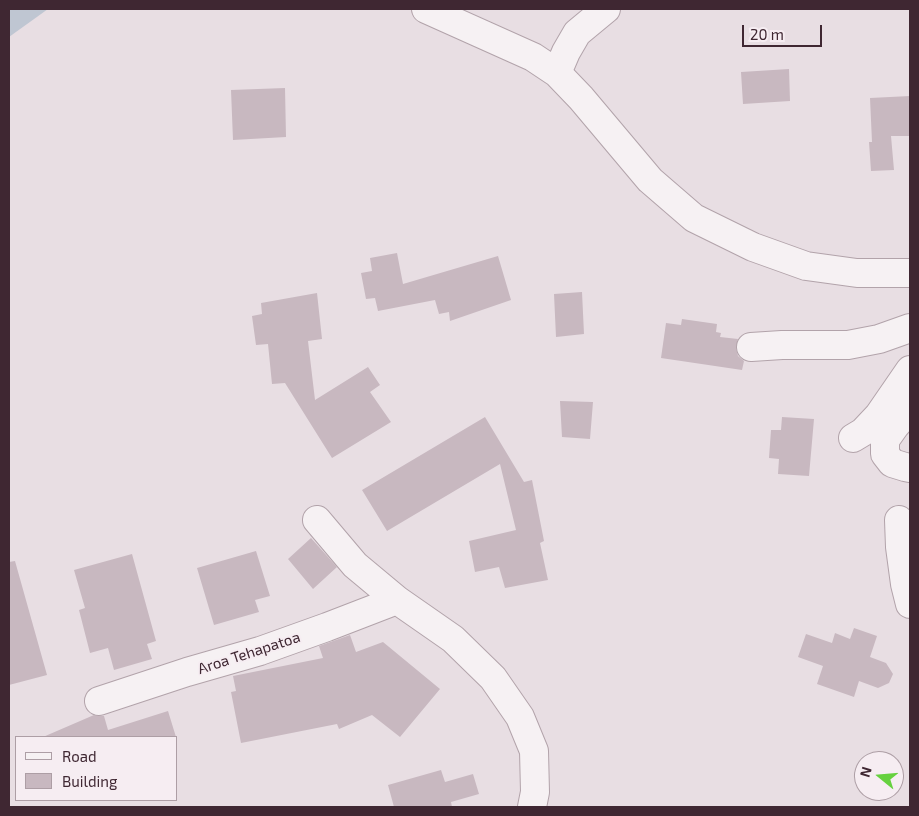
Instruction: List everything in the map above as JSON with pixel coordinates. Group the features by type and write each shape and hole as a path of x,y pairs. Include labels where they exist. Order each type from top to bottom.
{"street":[{"path":"426,9 534,56 557,72 650,180 694,218 753,246 806,266 857,273 910,274"},
{"path":"557,72 577,33 606,9"},
{"path":"751,346 848,345 879,339 910,328"},
{"path":"853,438 863,432 879,415 910,370"},
{"path":"910,409 885,440 885,454 892,463 910,468"},
{"path":"317,520 355,565 397,600 453,640 493,678 520,717 534,751 535,792 532,807"},
{"path":"899,520 900,547 910,604"},
{"name":"Aroa Tehapatoa","path":"99,701 187,672 260,651 397,600"}],"shaded area":[{"path":"9,9 48,9 9,37"}],"building":[{"path":"789,69 790,101 743,104 741,72"},
{"path":"285,88 286,137 233,140 231,90"},
{"path":"910,96 910,136 891,136 894,170 871,171 869,142 872,142 870,98"},
{"path":"397,253 403,284 498,256 511,300 450,321 449,312 439,314 435,300 378,311 375,298 366,299 361,273 372,271 370,258"},
{"path":"582,292 584,334 556,337 554,294"},
{"path":"317,293 322,339 308,341 315,400 368,367 380,385 370,392 391,422 332,458 285,383 272,384 268,344 256,345 252,316 262,314 261,303"},
{"path":"682,319 717,324 716,332 721,333 720,337 738,339 736,348 738,356 744,361 742,370 661,358 666,323 681,325"},
{"path":"560,401 593,402 590,439 562,437"},
{"path":"485,417 524,482 532,480 544,541 540,543 548,580 505,588 499,567 475,572 469,541 516,530 500,464 387,531 362,490"},
{"path":"782,417 814,419 809,476 778,474 779,459 769,458 771,430 781,430"},
{"path":"311,538 337,567 313,589 288,559"},
{"path":"256,551 270,596 255,600 259,612 214,625 197,568"},
{"path":"132,554 156,641 147,644 152,659 114,670 108,648 90,653 79,610 85,608 74,570"},
{"path":"15,561 47,675 9,685 9,562"},
{"path":"854,628 877,636 870,657 886,663 893,674 889,683 878,688 859,681 854,697 817,684 823,666 798,657 806,634 832,643 835,633 850,639"},
{"path":"350,635 356,652 383,642 440,689 400,737 372,715 339,729 337,724 241,743 231,692 236,691 233,676 323,658 319,646"},
{"path":"168,711 176,736 45,736 94,715 104,716 108,730"},
{"path":"441,770 445,782 473,774 479,794 451,802 452,807 394,807 388,785"}]}
